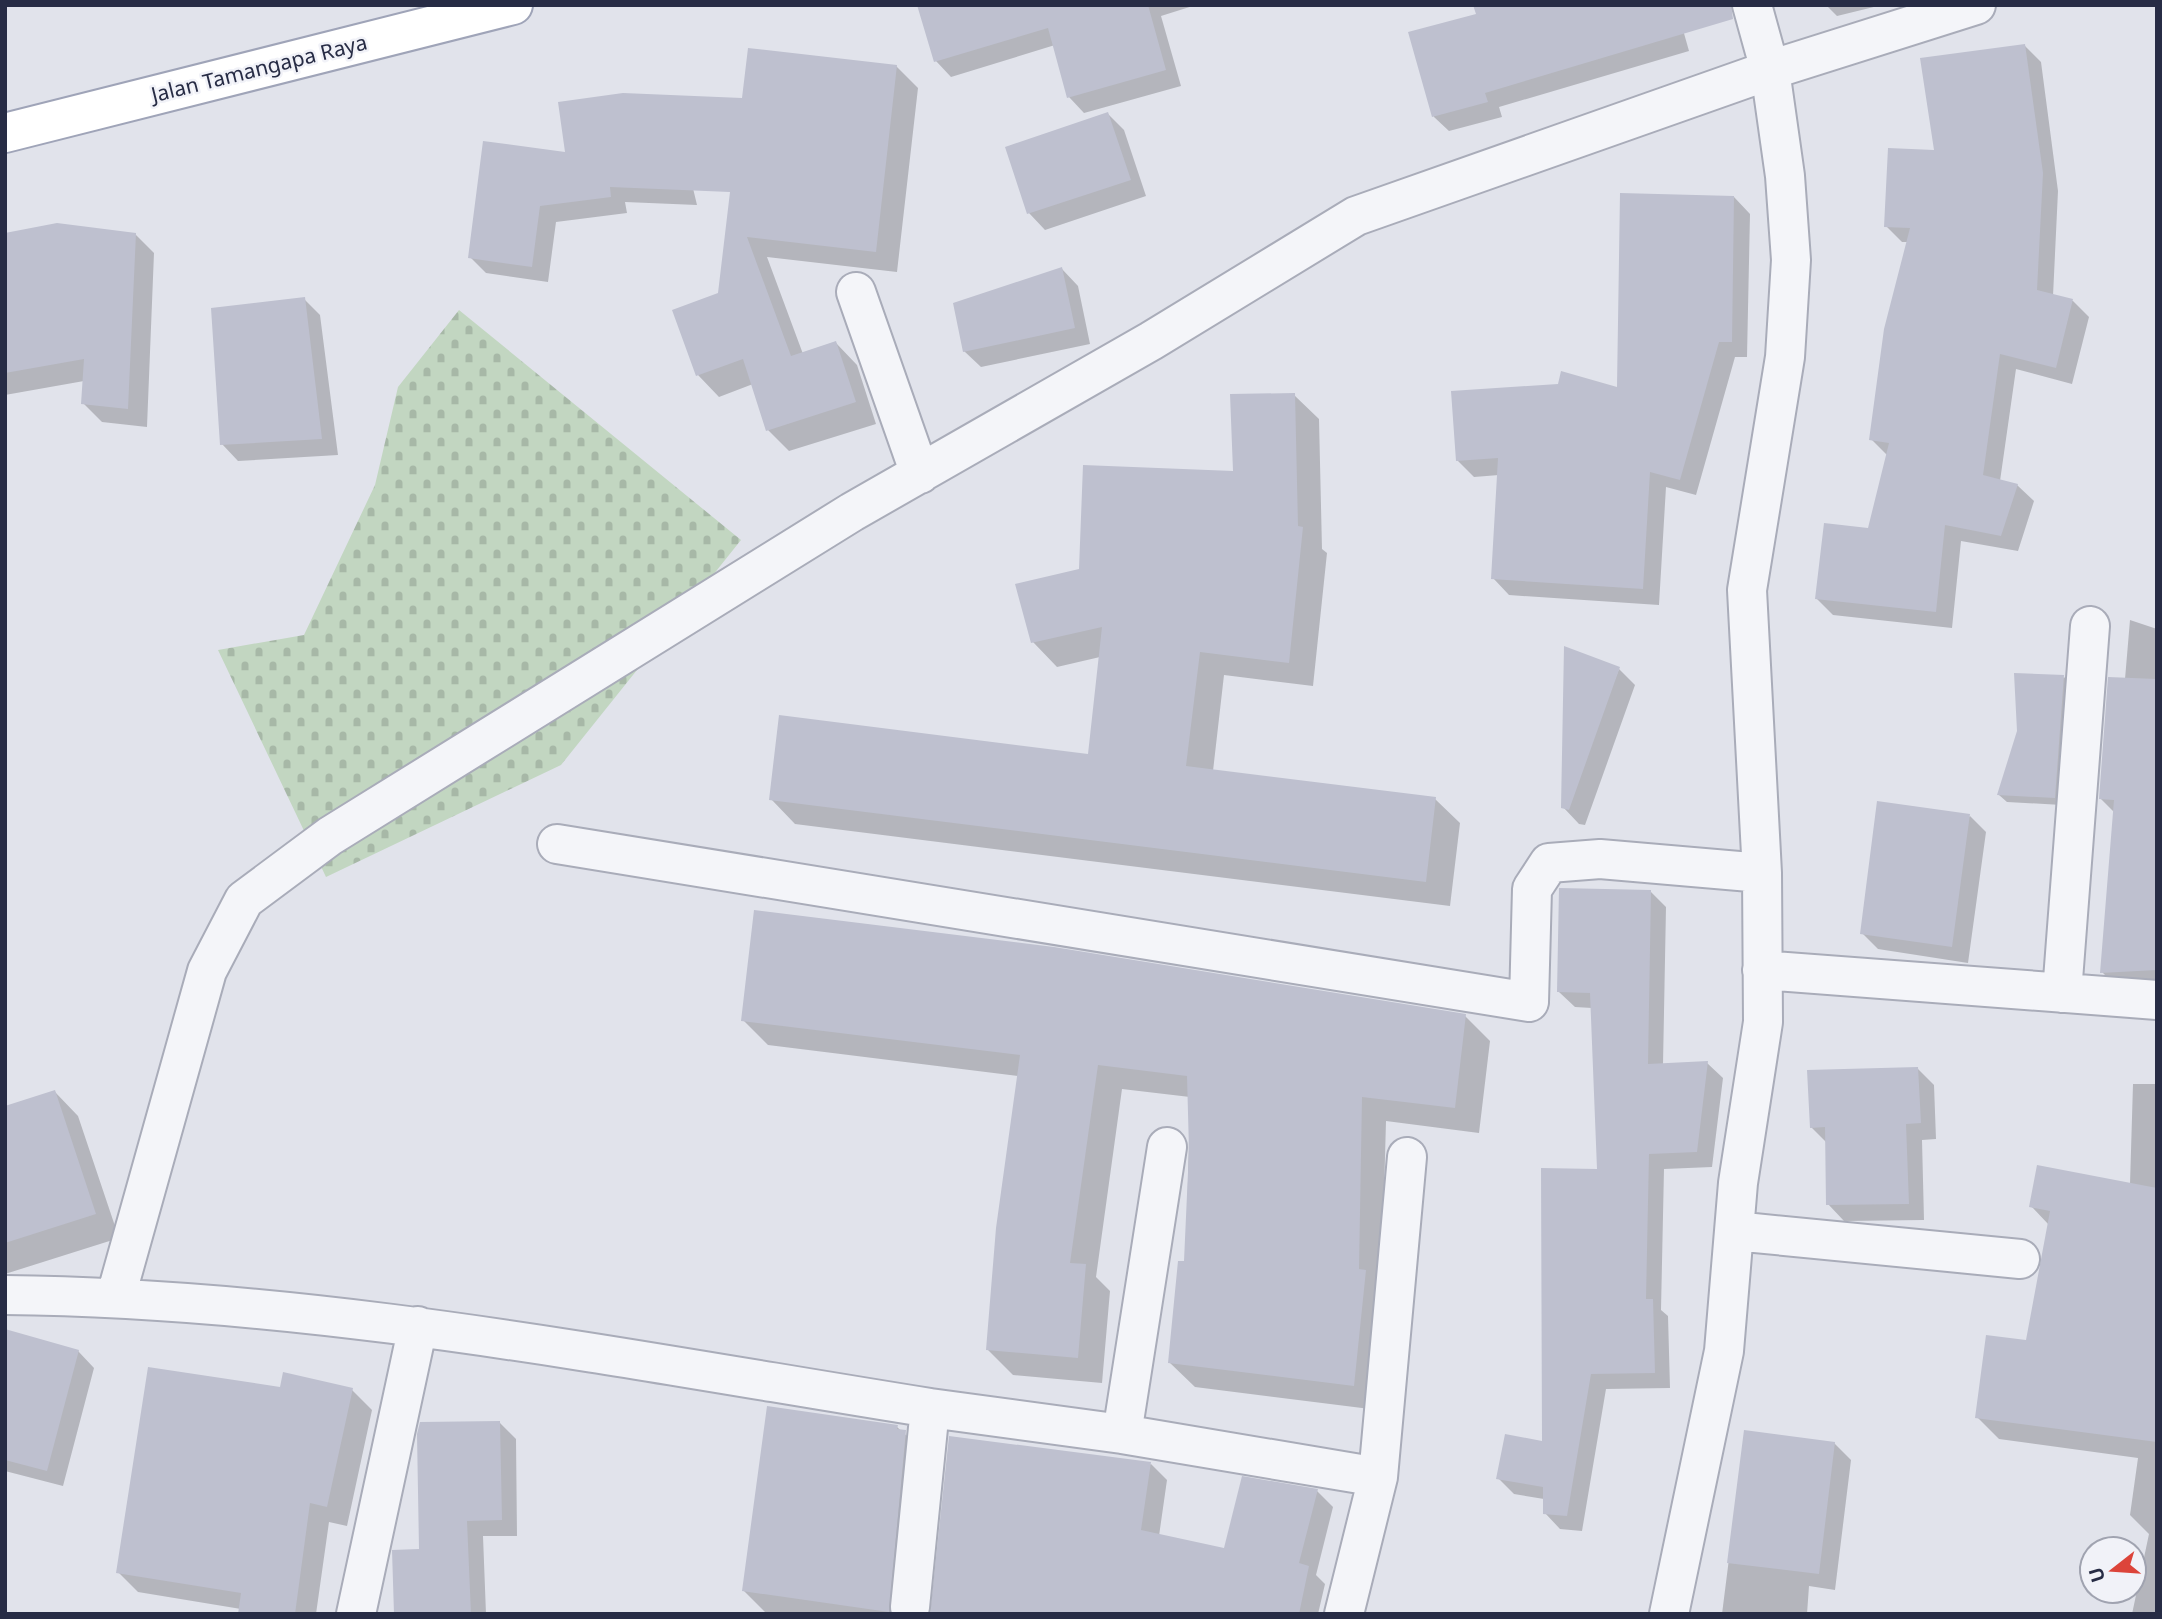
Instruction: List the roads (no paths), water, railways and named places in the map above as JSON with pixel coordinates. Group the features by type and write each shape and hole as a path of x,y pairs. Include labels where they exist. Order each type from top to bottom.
{"main road":[{"name":"Jalan Tamangapa Raya","path":"5,133 513,5"}],"street":[{"path":"1680,1611 1724,1351 1738,1183 1763,1022 1762,873 1747,590 1785,357 1791,260 1785,176 1770,70 1752,5"},
{"path":"116,1296 206,971 244,901 330,836 852,512 1152,341 1356,216 1770,70 1976,5"},
{"path":"856,292 920,474"},
{"path":"2062,993 2090,626"},
{"path":"556,844 1529,1002 1532,888 1549,863 1600,859 1762,873"},
{"path":"1762,970 2157,1000"},
{"path":"1122,1434 1167,1147"},
{"path":"1344,1614 1378,1477 1407,1157"},
{"path":"1734,1231 2020,1259"},
{"path":"5,1296 116,1296 418,1326 930,1408 1122,1434 1378,1477"},
{"path":"356,1614 418,1326"},
{"path":"910,1607 930,1408"}]}
